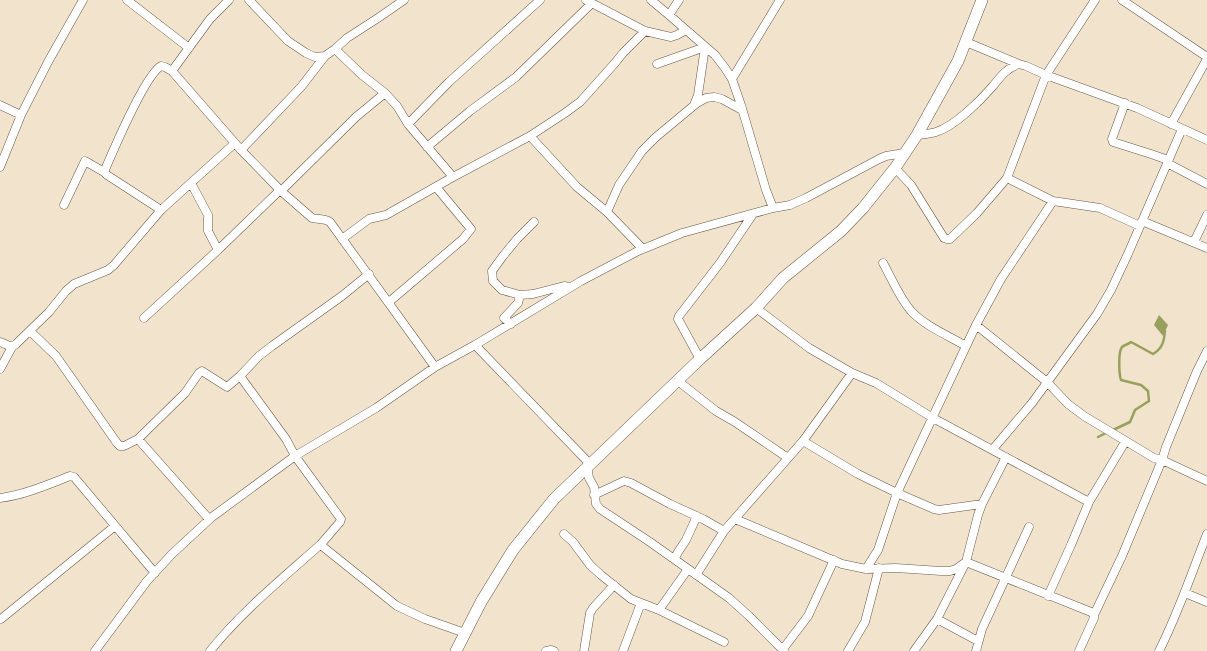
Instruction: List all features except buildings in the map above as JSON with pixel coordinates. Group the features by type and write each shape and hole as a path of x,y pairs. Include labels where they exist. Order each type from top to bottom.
{"main road":[{"path":"456,651 481,602 513,550 554,499 700,359 756,308 783,278 841,231 856,216 895,168 917,135 948,81 966,42 982,0"}],"street":[{"path":"0,167 21,115 48,62 83,0"},
{"path":"127,0 188,48"},
{"path":"172,72 210,19 229,0"},
{"path":"249,0 288,41 315,57 325,56"},
{"path":"241,150 301,87 325,56 347,38 404,0"},
{"path":"408,124 448,82 540,0"},
{"path":"651,0 715,55 732,79 763,182 773,208"},
{"path":"670,15 679,0"},
{"path":"732,79 780,0"},
{"path":"895,168 911,185 944,238 950,238 977,213 1007,178 1046,75 1095,0"},
{"path":"1122,0 1207,58 1171,124"},
{"path":"427,147 516,77 590,2 645,31 671,37 686,30"},
{"path":"342,239 369,219 386,215 530,136 565,113 580,102 620,56 645,31"},
{"path":"966,42 1046,75 1125,103 1207,140"},
{"path":"657,64 705,47"},
{"path":"694,105 698,95 705,47"},
{"path":"335,49 362,75 385,93 397,106 408,124 453,177"},
{"path":"917,135 934,133 951,124 974,105 1004,73 1011,67 1019,64"},
{"path":"104,172 141,94 157,69 161,66 165,67 172,72 241,150 281,191 312,218 326,219 330,222 435,367"},
{"path":"144,318 281,191 356,117 385,93"},
{"path":"607,212 615,192 642,151 656,136 694,105 706,98 714,96 742,110"},
{"path":"1125,103 1112,139 1113,142 1151,154 1207,184"},
{"path":"0,105 21,115"},
{"path":"993,449 1032,404 1097,314 1111,290 1182,129"},
{"path":"530,136 577,187 607,212 643,249"},
{"path":"0,369 12,347 30,331 66,291 74,284 108,270 114,265 161,210 235,143"},
{"path":"95,651 127,606 154,573 209,519 295,456 376,408 435,367 511,324 571,287 643,249 682,233 773,208 790,205 879,159 886,156 904,153"},
{"path":"64,205 85,161 161,210"},
{"path":"1007,178 1053,202 1100,208 1207,248"},
{"path":"191,183 208,215 208,231 218,250"},
{"path":"389,302 462,239 471,229 436,187"},
{"path":"866,569 878,550 897,493 976,325 1001,279 1053,202"},
{"path":"700,359 678,319 720,263 753,214"},
{"path":"1194,242 1207,215"},
{"path":"534,222 503,256 492,271 493,281 502,290 520,295 533,294 564,286 571,287"},
{"path":"883,263 904,301 912,312 922,320 966,346"},
{"path":"30,331 56,356 116,443 120,446 124,446 138,439 186,393 199,373 202,371 227,387 259,356 342,296 368,274"},
{"path":"511,324 504,318 518,303 520,295"},
{"path":"756,308 802,343 852,373 876,383 932,418 993,449 1089,502"},
{"path":"976,325 1047,382 1068,404 1084,416 1125,442 1154,458 1162,460 1207,481"},
{"path":"0,342 12,347"},
{"path":"475,345 589,465 589,478 594,487 596,504 600,509 675,558 739,606 784,650 808,616 834,560"},
{"path":"1079,651 1122,556 1197,371 1207,351"},
{"path":"696,575 724,531 803,441 852,373"},
{"path":"210,651 223,634 242,615 321,544 338,525 341,519 295,456 286,439 240,376"},
{"path":"678,381 716,411 788,458"},
{"path":"138,439 209,519"},
{"path":"803,441 858,474 897,493 939,510 982,504"},
{"path":"1048,596 1089,502 1125,442"},
{"path":"914,651 937,619 966,562 982,504 1006,456"},
{"path":"0,498 29,491 70,476 74,477 154,573"},
{"path":"594,495 624,481 631,483 724,531"},
{"path":"675,558 686,540 697,516"},
{"path":"735,518 842,564 866,569 896,568 950,571 966,562"},
{"path":"1,619 115,526"},
{"path":"976,651 982,629 1029,527"},
{"path":"564,534 573,542 590,565 631,598 724,642"},
{"path":"1159,651 1185,593 1207,534"},
{"path":"321,544 363,580 397,606 425,619 465,634"},
{"path":"966,562 1091,612 1094,615"},
{"path":"848,651 865,622 879,568"},
{"path":"659,610 688,569"},
{"path":"584,651 590,613 614,585"},
{"path":"1185,593 1207,602"},
{"path":"623,651 641,603"},
{"path":"937,619 978,641"},
{"path":"546,651 554,651"}],"shaded area":[{"path":"1159,315 1168,325 1163,336 1154,325"}],"waterway":[{"path":"1113,430 1130,422 1135,410 1149,401 1148,391 1141,385 1121,380 1119,358 1122,347 1131,342 1153,354 1162,344 1165,331"},
{"path":"1098,437 1108,432"}]}
